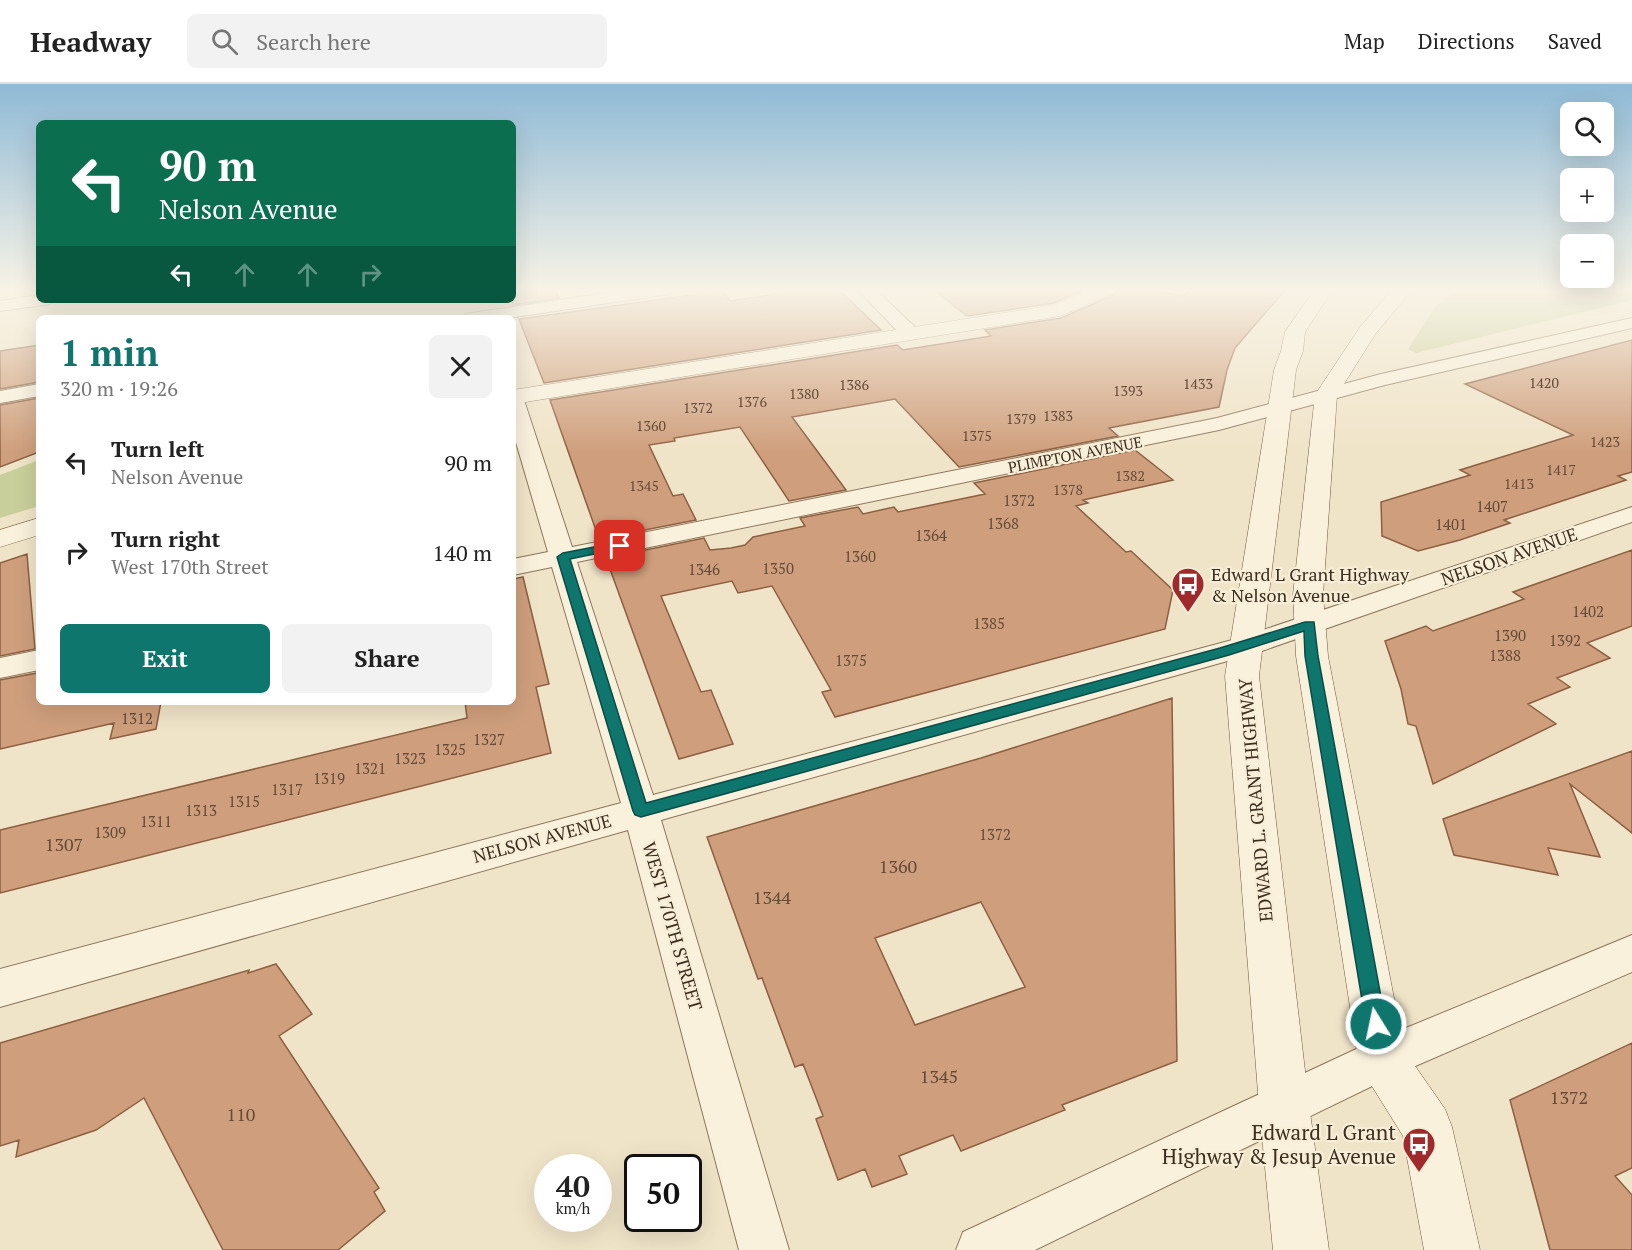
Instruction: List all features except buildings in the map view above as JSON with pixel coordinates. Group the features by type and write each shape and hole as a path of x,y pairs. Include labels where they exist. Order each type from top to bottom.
{"main road":[{"path":"516,397 845,343"},
{"name":"EDWARD L. GRANT HIGHWAY","path":"1293,343 1285,370 1242,676 1284,1105 1301,1250"},
{"path":"1358,343 1326,395 1308,594 1312,656 1382,1059 1427,1127 1452,1250"},
{"path":"0,539 36,527"}],"street":[{"name":"PLIMPTON AVENUE","path":"516,566 1174,434 1279,410 1326,395 1545,343"},
{"path":"0,397 36,391"},
{"name":"WEST 170TH STREET","path":"516,407 641,811 764,1250"},
{"name":"NELSON AVENUE","path":"0,988 1246,646 1632,514"},
{"path":"0,668 36,661"},
{"path":"981,1250 1382,1059 1632,953"}],"green space":[{"path":"1412,343 1455,343 1416,353 1408,349"},
{"path":"36,461 36,507 0,518 0,475"}],"place":[{"name":"Edward L Grant Highway & Nelson Avenue","path":"1188,613"},
{"name":"Edward L Grant Highway & Jesup Avenue","path":"1419,1173"}],"route":[{"path":"620,546 563,557 641,811 1225,652 1310,625 1312,656 1376,1024"}]}
